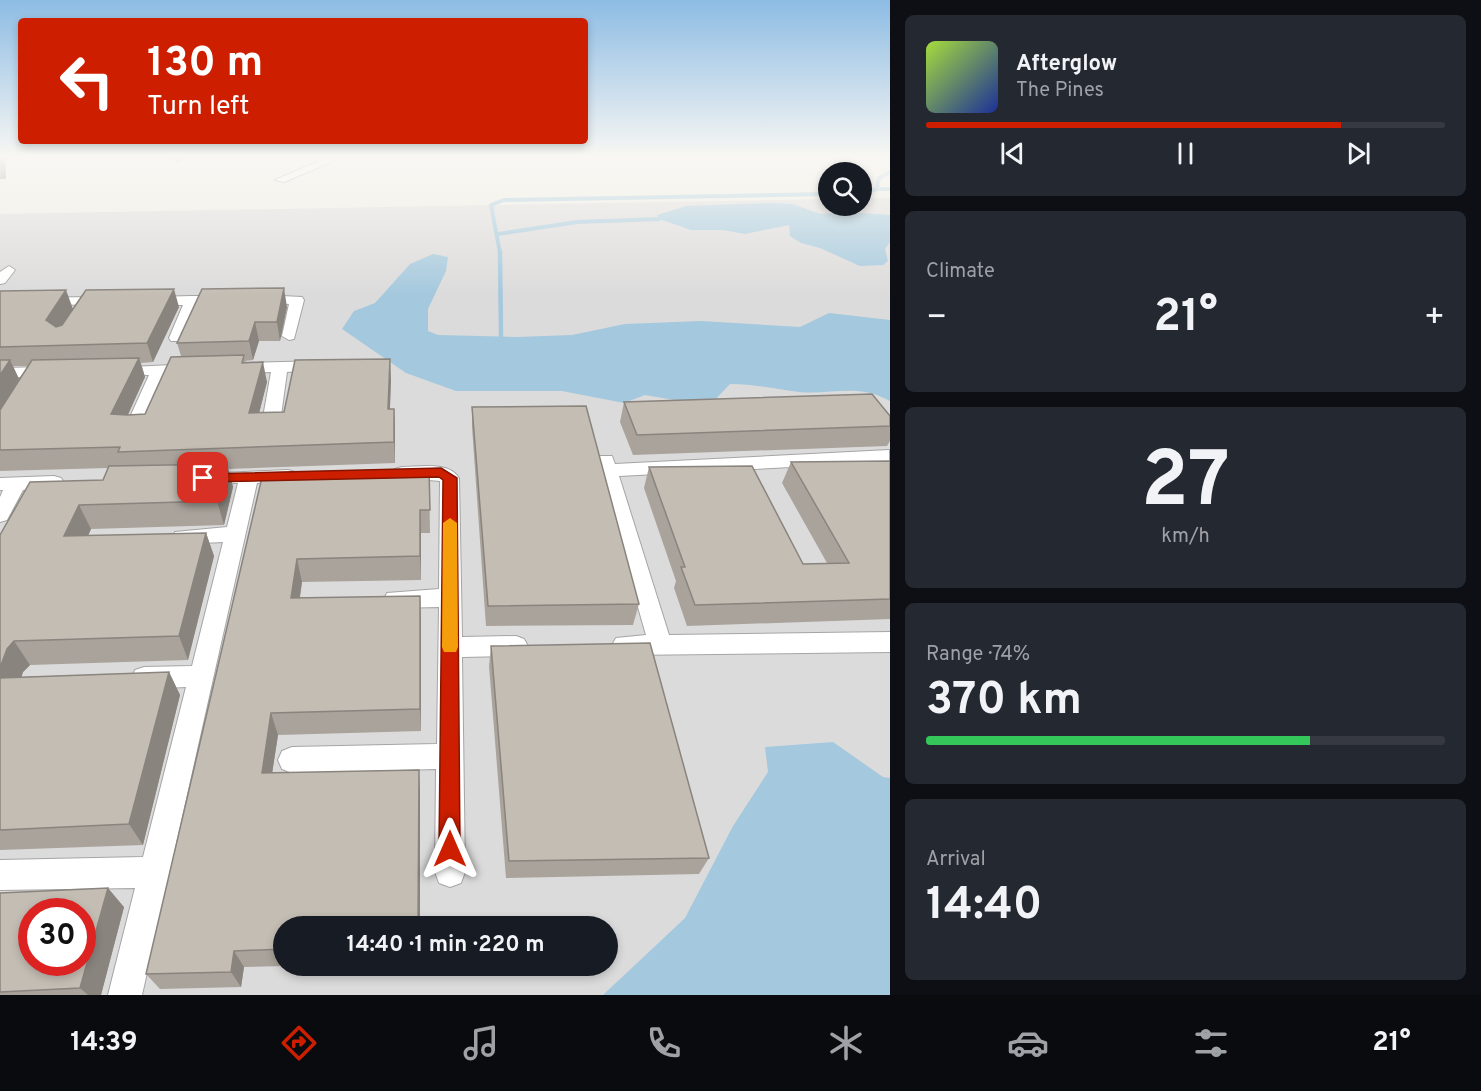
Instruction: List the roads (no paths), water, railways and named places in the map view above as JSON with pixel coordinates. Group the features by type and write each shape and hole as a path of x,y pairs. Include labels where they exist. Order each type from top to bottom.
{"street":[{"path":"0,270 9,270 0,280"},
{"path":"176,338 192,300"},
{"path":"0,302 297,300 289,336"},
{"path":"75,321 87,302"},
{"path":"225,368 328,366"},
{"path":"271,423 280,367"},
{"path":"102,371 203,369"},
{"path":"134,428 159,370"},
{"path":"23,391 34,372"},
{"path":"0,373 68,372"},
{"path":"660,644 607,465 744,463 889,456"},
{"path":"744,463 756,484"},
{"path":"381,474 441,473 450,478 450,872"},
{"path":"180,478 309,475"},
{"path":"125,995 249,477"},
{"path":"0,515 9,483 75,482"},
{"path":"157,538 236,534"},
{"path":"372,600 450,598"},
{"path":"602,645 890,642"},
{"path":"450,647 543,646"},
{"path":"118,678 201,676"},
{"path":"292,760 450,756"},
{"path":"0,875 155,872"}],"water":[{"path":"792,204 818,213 818,216 890,215 890,242 885,249 888,261 883,265 860,266 820,248 801,243 790,236 789,225 745,234 723,230 691,230 659,219 657,215 686,206"},
{"path":"433,254 448,257 446,271 428,309 428,331 438,335 517,337 572,335 625,324 701,321 800,327 829,313 890,320 890,401 867,392 811,393 730,384 709,406 645,395 624,403 562,391 456,391 406,373 342,329 354,311 375,303 410,264"},
{"path":"833,742 883,777 890,778 890,995 603,995 685,918 733,826 768,772 765,747"}],"waterway":[{"path":"498,202 491,205 500,253"},
{"path":"498,234 577,222 659,219"},
{"path":"500,251 501,336"}]}
